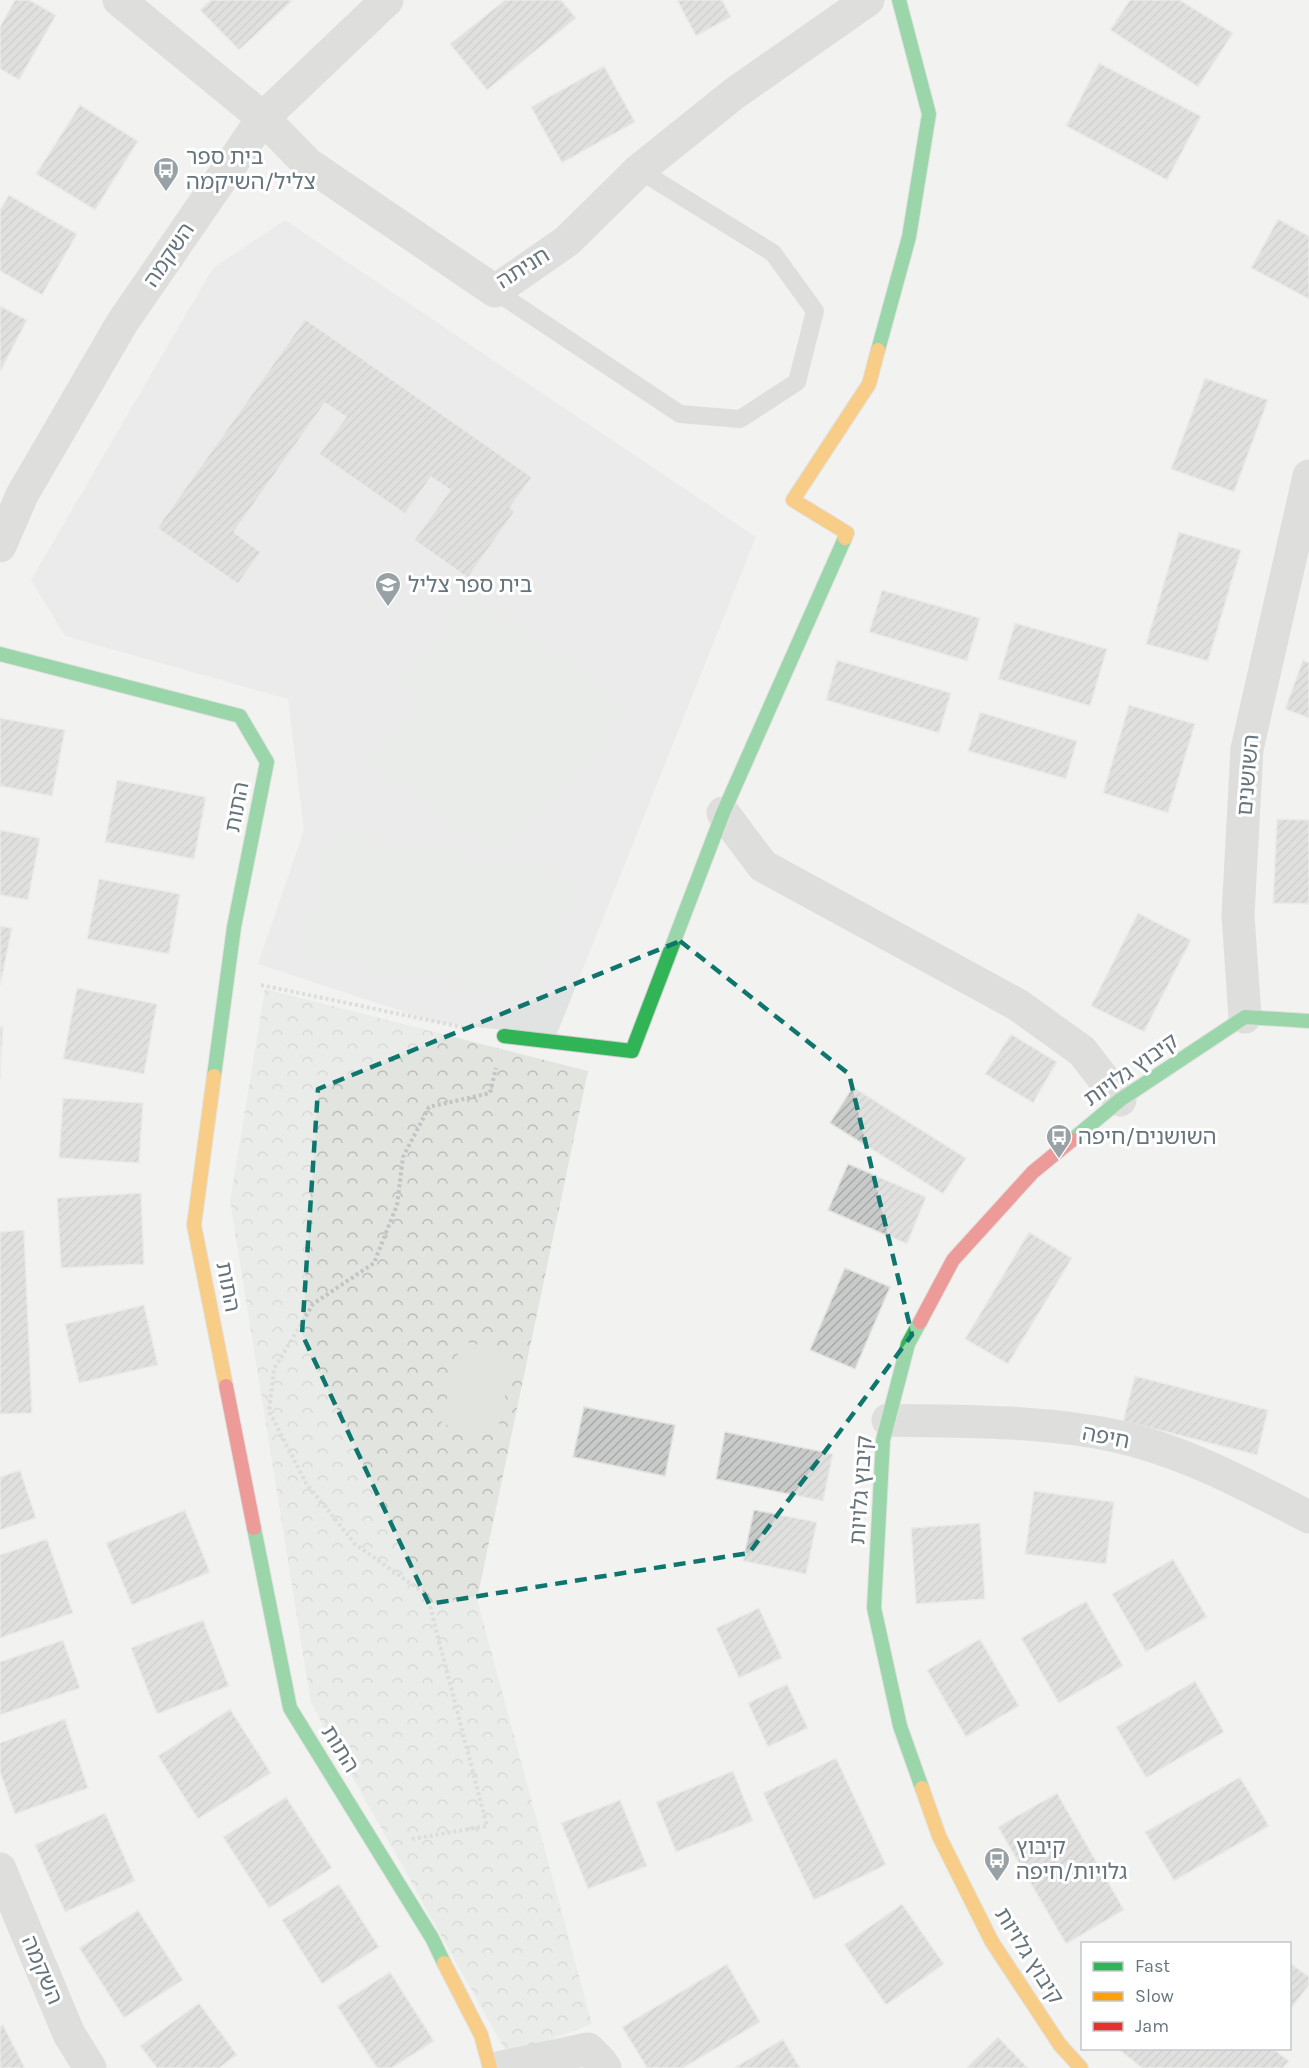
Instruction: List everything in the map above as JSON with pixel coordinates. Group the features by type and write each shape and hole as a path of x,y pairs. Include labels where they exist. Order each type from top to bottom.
{"street":[{"name":"חניתה","path":"119,0 263,118 308,164 495,291 567,241 639,170 735,93 868,0"},
{"name":"השקמה","path":"0,546 22,495 122,323 263,118 387,0"},
{"path":"504,1036 632,1051 723,813 847,533 793,500 869,384 909,237 929,114 899,0"},
{"name":"השושנים","path":"1245,1017 1238,915 1247,749 1309,476"},
{"name":"התות","path":"0,654 240,716 267,762 234,927 194,1225 290,1708 432,1938 481,2036 490,2068"},
{"path":"723,813 763,866 1018,1005 1082,1051 1120,1100"},
{"path":"1245,1017 1309,1022"},
{"name":"קיבוץ גלויות","path":"1081,2068 1060,2045 992,1942 939,1836 900,1726 874,1608 883,1440 908,1344 953,1260 1033,1172 1120,1100 1245,1017"},
{"name":"חיפה","path":"888,1420 1028,1424 1116,1436 1178,1455 1240,1481 1309,1517"},
{"name":"השקמה","path":"0,1869 69,2034 90,2068"},
{"path":"498,2068 588,2049 605,2068"}],"lane":[{"path":"495,291 680,414 740,419 797,382 814,311 773,253 639,170"}],"path":[{"path":"228,978 504,1036 490,1093 429,1107 403,1157 397,1205 374,1263 313,1304 274,1369 269,1412 306,1483 355,1545 427,1595 487,1827 375,1846"}],"highlighted area":[{"path":"680,941 849,1074 912,1335 749,1553 429,1604 302,1334 318,1089"}],"shaded area":[{"name":"בית ספר צליל","path":"285,220 756,537 556,1036 434,1022 258,964 304,830 288,699 65,636 31,580 213,268"}],"green space":[{"path":"472,594 628,707 559,800 404,686"},
{"path":"419,702 552,798 500,860 372,765"},
{"path":"335,834 572,877 536,997 304,955"},
{"path":"265,989 588,1071 477,1599 592,2024 508,2055 311,1703 230,1201"},
{"path":"461,1341 514,1352 497,1435 441,1424"}],"building":[{"path":"15,0 29,0 56,15 19,80 0,69 0,27"},
{"path":"211,0 293,0 239,50 200,10"},
{"path":"505,0 561,0 576,18 487,90 450,44"},
{"path":"677,0 722,0 731,17 696,36"},
{"path":"1130,0 1180,0 1233,33 1198,87 1110,30"},
{"path":"1099,63 1201,116 1167,180 1066,126"},
{"path":"604,66 635,122 562,163 531,107"},
{"path":"80,105 138,141 95,210 36,174"},
{"path":"9,195 77,234 42,295 0,271 0,210"},
{"path":"1278,219 1309,236 1309,299 1251,268"},
{"path":"0,306 27,320 0,372"},
{"path":"305,319 532,477 510,508 515,511 468,578 414,540 450,490 431,477 405,514 319,454 346,417 325,403 234,532 261,552 238,584 157,528"},
{"path":"1205,378 1268,400 1234,492 1171,469"},
{"path":"1179,532 1241,550 1208,661 1146,644"},
{"path":"882,590 980,618 967,661 869,632"},
{"path":"1015,623 1107,649 1090,706 998,679"},
{"path":"837,660 951,693 939,733 826,700"},
{"path":"1303,660 1309,663 1309,718 1285,709"},
{"path":"1129,705 1195,724 1168,813 1103,793"},
{"path":"980,712 1077,741 1066,779 968,751"},
{"path":"0,718 65,730 52,796 0,786"},
{"path":"117,780 206,797 194,859 105,842"},
{"path":"1277,819 1309,820 1309,904 1273,903"},
{"path":"0,830 40,838 28,900 0,895"},
{"path":"99,879 180,894 169,954 87,939"},
{"path":"1138,913 1191,940 1144,1032 1091,1006"},
{"path":"0,926 12,928 0,986"},
{"path":"77,988 157,1004 144,1074 63,1059"},
{"path":"0,1027 3,1027 0,1079"},
{"path":"1011,1034 1057,1062 1033,1103 985,1074"},
{"path":"853,1087 966,1158 943,1194 830,1123"},
{"path":"63,1098 143,1103 139,1163 59,1158"},
{"path":"848,1164 926,1197 907,1244 828,1210"},
{"path":"141,1193 144,1264 61,1268 57,1198"},
{"path":"24,1230 32,1413 0,1414 0,1232"},
{"path":"1029,1232 1072,1258 1008,1364 965,1339"},
{"path":"845,1268 890,1287 855,1369 810,1350"},
{"path":"144,1305 158,1365 79,1383 65,1324"},
{"path":"1135,1376 1268,1410 1257,1455 1123,1421"},
{"path":"584,1407 675,1425 665,1476 573,1457"},
{"path":"725,1432 833,1454 823,1501 716,1479"},
{"path":"20,1470 36,1518 0,1530 0,1477"},
{"path":"1034,1491 1114,1502 1106,1564 1025,1554"},
{"path":"185,1510 210,1572 132,1605 106,1543"},
{"path":"754,1510 817,1522 806,1574 743,1561"},
{"path":"980,1523 985,1599 916,1604 911,1528"},
{"path":"47,1539 73,1613 0,1638 0,1555"},
{"path":"1173,1559 1207,1617 1146,1652 1112,1594"},
{"path":"1086,1601 1123,1666 1059,1703 1021,1638"},
{"path":"759,1608 782,1658 739,1678 716,1628"},
{"path":"203,1620 229,1686 157,1714 131,1648"},
{"path":"980,1639 1019,1706 966,1737 927,1670"},
{"path":"63,1640 80,1688 0,1715 0,1662"},
{"path":"1195,1681 1224,1732 1146,1778 1116,1727"},
{"path":"787,1684 808,1728 768,1747 748,1703"},
{"path":"230,1709 271,1773 198,1819 158,1756"},
{"path":"65,1719 88,1788 15,1814 0,1772 0,1743"},
{"path":"836,1758 886,1865 814,1900 763,1793"},
{"path":"733,1771 753,1821 676,1852 656,1802"},
{"path":"1240,1777 1269,1826 1174,1881 1145,1832"},
{"path":"1057,1793 1124,1910 1066,1944 998,1827"},
{"path":"286,1797 332,1868 269,1908 223,1837"},
{"path":"620,1800 647,1866 588,1889 561,1823"},
{"path":"105,1813 135,1881 65,1912 35,1845"},
{"path":"339,1884 379,1947 322,1984 282,1920"},
{"path":"902,1904 944,1964 886,2005 844,1945"},
{"path":"138,1910 183,1980 124,2018 79,1948"},
{"path":"727,1964 760,2022 683,2068 647,2068 622,2027"},
{"path":"1291,1964 1309,1977 1309,1985 1291,2009"},
{"path":"390,1972 434,2041 392,2068 377,2068 337,2006"},
{"path":"199,2003 237,2055 219,2068 157,2068 140,2046"},
{"path":"3,2025 25,2068 0,2068 0,2027"},
{"path":"998,2037 1028,2068 966,2068"},
{"path":"783,2039 800,2068 734,2068"},
{"path":"1120,2050 1275,2050 1289,2061 1283,2068 1142,2068"}],"traffic: fast":[{"path":"878,350 909,237 929,114 899,0"},
{"path":"504,1036 632,1051 723,813 845,538"},
{"path":"0,654 240,716 267,762 234,927 214,1076"},
{"path":"1072,1140 1120,1100 1245,1017 1309,1021"},
{"path":"920,1322 908,1344 883,1440 874,1608 900,1726 922,1788"},
{"path":"254,1528 290,1708 432,1938 444,1963"}],"traffic: slow":[{"path":"845,538 847,533 793,500 869,384 878,350"},
{"path":"214,1076 194,1225 226,1386"},
{"path":"922,1788 939,1836 992,1942 1060,2045 1081,2068"},
{"path":"444,1963 481,2035 490,2068"}],"traffic: jam":[{"path":"920,1322 953,1260 1033,1172 1072,1140"},
{"path":"226,1386 254,1528"}],"place":[{"name":"בית ספר צליל/השיקמה","path":"166,193"},
{"name":"בית ספר צליל","path":"388,608"},
{"name":"השושנים/חיפה","path":"1059,1160"},
{"name":"קיבוץ גלויות/חיפה","path":"997,1883"}]}
